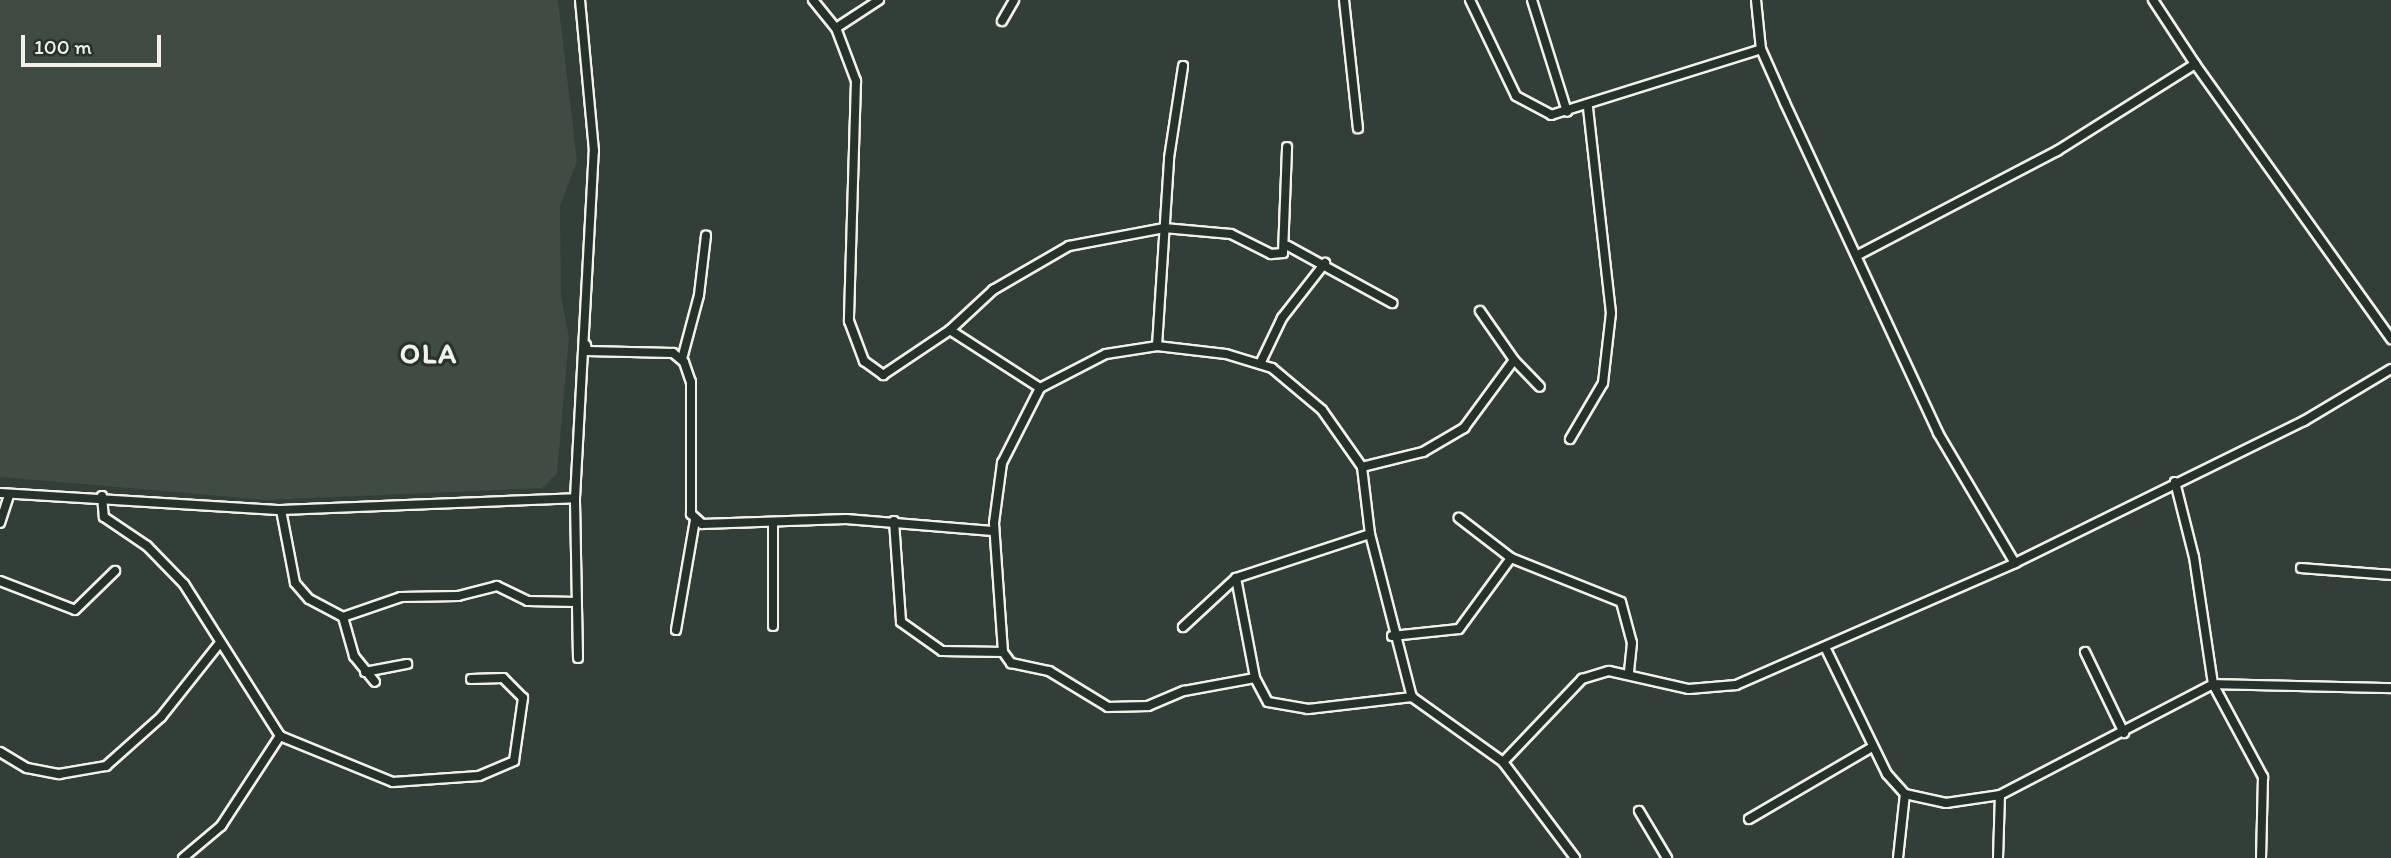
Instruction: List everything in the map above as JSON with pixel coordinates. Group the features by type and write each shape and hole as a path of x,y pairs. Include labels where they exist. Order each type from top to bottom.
{"street":[{"path":"578,658 575,498 586,343 594,152 580,0"},
{"path":"813,0 836,28 856,81 853,339 864,361 883,375 950,330 993,290 1069,246 1164,228 1231,234 1271,254 1288,246 1325,263 1392,303"},
{"path":"836,28 879,0"},
{"path":"1002,21 1014,0"},
{"path":"1344,0 1358,128"},
{"path":"1470,0 1516,96 1528,108 1567,113 1761,49"},
{"path":"1532,0 1567,113"},
{"path":"1756,0 1761,49 1953,462 2015,563"},
{"path":"2153,0 2194,64 2391,339"},
{"path":"1858,255 2036,163 2194,64"},
{"path":"1157,346 1164,228 1183,66"},
{"path":"1570,439 1603,383 1611,313 1588,107"},
{"path":"1287,147 1288,246"},
{"path":"682,359 699,295 706,235"},
{"path":"1260,364 1282,318 1325,263"},
{"path":"1480,311 1514,359 1540,387"},
{"path":"950,330 1040,388"},
{"path":"586,343 587,351 673,353 682,359 691,382 695,520 676,630"},
{"path":"1255,678 1184,691 1148,706 1108,707 1049,671 1011,663 1003,652 993,531 1002,463 1040,388 1106,354 1157,346 1260,364 1322,410 1362,467 1370,534 1392,636 1412,697 1503,762 1575,858"},
{"path":"1362,467 1423,452 1464,428 1514,359"},
{"path":"1503,762 1582,679 1629,673 1708,690 1826,649 2015,563 2175,482 2304,421 2391,369"},
{"path":"2175,482 2194,557 2213,684 2263,777 2261,858"},
{"path":"0,523 4,494 71,502 102,495 281,510 575,498"},
{"path":"102,495 104,517 170,567 218,645 281,736 393,782 480,776 514,761 523,698 503,678 471,679"},
{"path":"281,510 295,583 309,599 343,617 365,672 374,682"},
{"path":"1460,517 1511,558 1621,602 1632,643 1629,673"},
{"path":"695,520 894,521 993,531"},
{"path":"894,521 901,622 942,651 1003,652"},
{"path":"773,522 773,626"},
{"path":"1182,627 1236,578 1370,534"},
{"path":"1392,636 1459,629 1511,558"},
{"path":"2301,568 2391,575"},
{"path":"0,581 75,610 115,571"},
{"path":"1236,578 1255,678 1268,702 1279,707 1412,697"},
{"path":"343,617 401,597 458,596 497,586 528,601 576,602"},
{"path":"0,752 27,768 59,774 106,766 161,717 218,645"},
{"path":"1826,649 1872,747 1905,794 1898,858"},
{"path":"2084,652 2124,733"},
{"path":"365,672 407,664"},
{"path":"1905,794 1946,803 2000,795 2124,733 2213,684 2391,688"},
{"path":"183,858 221,826 281,736"},
{"path":"1749,819 1872,747"},
{"path":"1998,858 2000,795"},
{"path":"1639,811 1667,858"}],"shaded area":[{"path":"0,0 558,0 577,161 560,206 561,296 569,337 557,473 542,488 267,500 0,477"}],"district":[{"name":"OLA","path":"429,353"}]}
